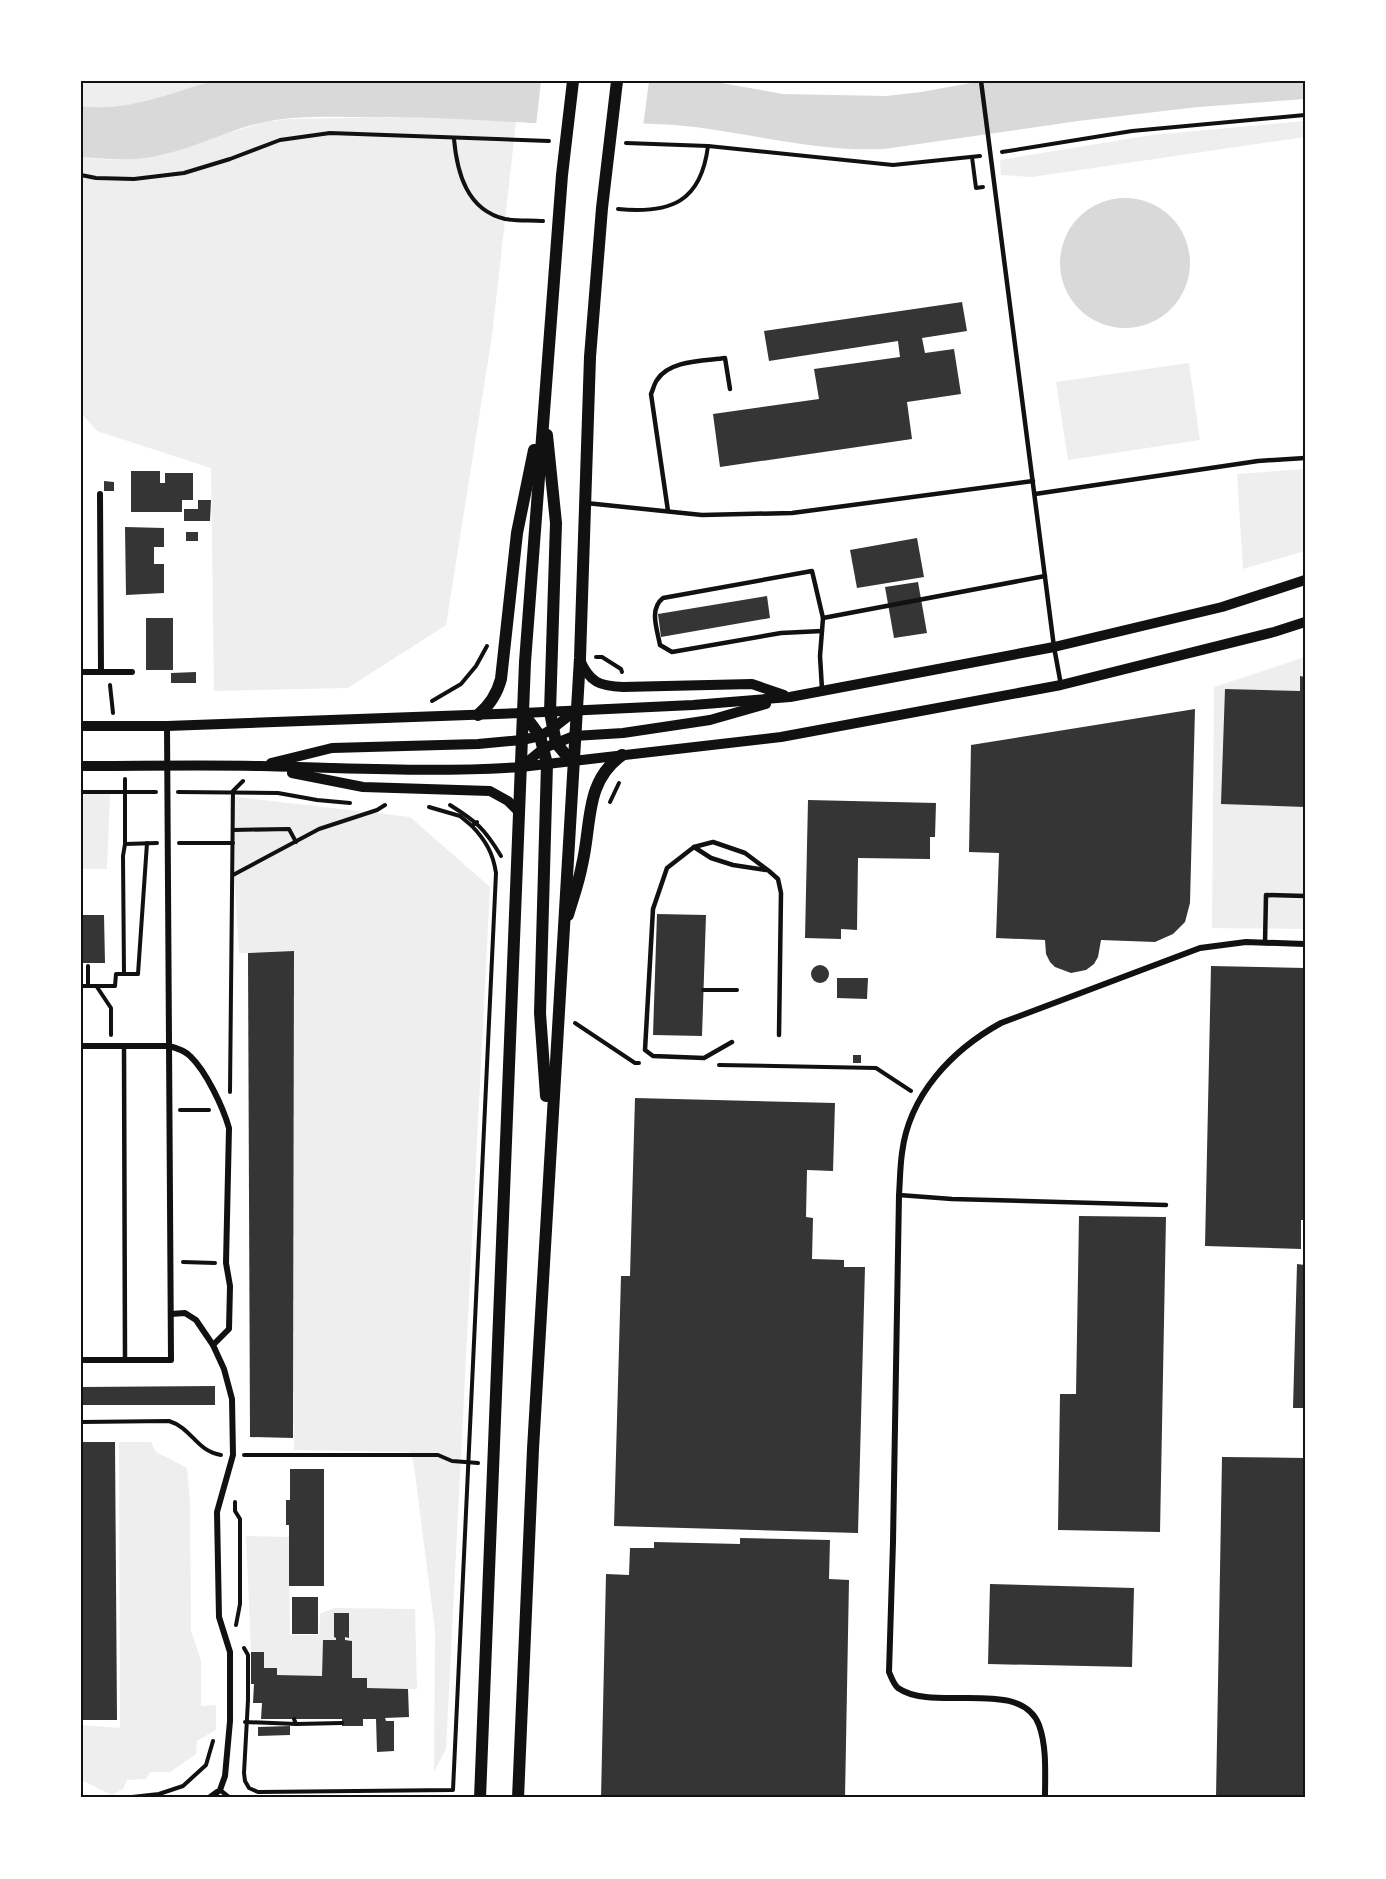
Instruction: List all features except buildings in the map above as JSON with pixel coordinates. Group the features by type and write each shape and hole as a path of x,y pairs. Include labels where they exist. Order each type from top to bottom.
{"main road":[{"path":"480,1798 522,740 544,401 562,175 573,81"},
{"path":"518,1798 533,1449 572,762 580,658 590,357 602,208 617,81"},
{"path":"544,401 556,523 550,712 556,743 572,762"},
{"path":"478,715 493,698 501,679 517,533 544,401"},
{"path":"524,714 540,736 547,764 540,1013 550,1146"},
{"path":"562,936 583,864 590,812 596,788 611,763 622,755"}],"street":[{"path":"100,494 101,672"},
{"path":"81,726 167,726 524,714 790,697 1054,647 1222,608 1305,580"},
{"path":"81,766 259,766 361,770 471,770 572,762 781,737 1061,685 1274,632 1305,622"},
{"path":"580,658 585,671 594,681 604,686 752,684 790,697"},
{"path":"81,672 132,672"},
{"path":"521,767 544,748 574,736 622,733 710,720 790,697"},
{"path":"259,766 332,748 478,744 522,740 540,736 576,711"},
{"path":"81,1360 171,1360 170,914 167,726"},
{"path":"259,766 363,787 490,791 508,801 520,813"},
{"path":"1045,1798 1044,1747 1039,1724 1031,1711 1007,1700 916,1695 897,1687 889,1672 898,1195 902,1151 912,1118 931,1082 959,1050 979,1035 1001,1023 1200,948 1246,942 1305,944"},
{"path":"81,1046 169,1046 181,1049 191,1056 220,1101 230,1128 226,1263 230,1286 228,1329 213,1345"},
{"path":"171,1314 185,1313 196,1320 213,1345 224,1369 232,1399 233,1455 218,1512 219,1617 230,1652 230,1721 225,1776 220,1790 209,1798"}],"lane":[{"path":"981,81 1054,647 1061,685"},
{"path":"668,511 651,394 657,380 665,371 680,365 725,358 730,389"},
{"path":"1035,494 1258,461 1305,459"},
{"path":"585,503 702,514 792,513 1033,481"},
{"path":"822,631 781,633 672,652 660,645 655,609 657,602 663,598 812,571 823,618 822,631 820,657 822,692"},
{"path":"823,618 1045,576"},
{"path":"732,1042 704,1058 653,1056 645,1050 653,909 667,868 694,847 713,842 745,853 778,879 781,893 779,1035"},
{"path":"694,847 711,858 733,866 769,871"},
{"path":"1265,943 1266,895 1305,896"},
{"path":"124,1046 125,1360"},
{"path":"898,1195 952,1199 1166,1205"},
{"path":"220,1790 230,1798"}],"path":[{"path":"995,153 1132,131 1305,115"},
{"path":"81,175 96,178 134,179 184,173 280,140 330,133 558,142"},
{"path":"454,139 456,163 464,187 477,203 489,212 506,219 558,221"},
{"path":"615,143 708,146 893,165 984,155"},
{"path":"602,208 657,210 679,202 695,187 705,167 708,146"},
{"path":"972,157 976,188"},
{"path":"414,716 437,698 461,684 476,666 488,645"},
{"path":"580,658 602,657 621,669 623,687"},
{"path":"101,672 111,686 114,726"},
{"path":"124,974 125,766"},
{"path":"220,1101 231,1092 232,791 259,766"},
{"path":"423,790 477,822 490,837 504,863"},
{"path":"81,792 232,791 278,793 351,803"},
{"path":"374,804 395,805"},
{"path":"233,875 319,829 377,810 385,805"},
{"path":"423,806 460,816 472,826 493,855 496,873 453,1798"},
{"path":"472,826 477,822"},
{"path":"232,830 289,829 296,842"},
{"path":"81,986 115,986 116,974 138,974 147,843"},
{"path":"88,966 88,986"},
{"path":"97,986 111,1008 111,1030"},
{"path":"703,990 737,990"},
{"path":"558,1011 635,1063 647,1063"},
{"path":"717,1065 876,1068 922,1098"},
{"path":"188,1110 204,1110"},
{"path":"190,1263 203,1263"},
{"path":"81,1422 169,1421 181,1427 206,1451 221,1455 438,1455 452,1461 493,1463"},
{"path":"244,1461 245,1455"},
{"path":"234,1497 235,1511 240,1519 240,1604 236,1622 237,1632"},
{"path":"240,1640 248,1655 244,1781 249,1788 258,1792 453,1790"},
{"path":"81,1797 132,1797 159,1794 183,1786 206,1765 220,1721 342,1723"}],"shaded area":[{"path":"81,81 211,81 147,101 98,107 81,106"},
{"path":"211,81 710,81 783,94 886,96 982,81 1305,81 1305,99 1198,107 1078,121 884,149 836,148 675,125 532,123 405,117 326,117 265,122 175,152 142,159 81,157 81,106 131,104"},
{"path":"411,117 516,122 492,336 446,625 348,688 214,691 211,468 97,431 81,413 81,157 113,160 164,155 265,122 289,119"},
{"path":"1305,121 1305,137 1032,177 1001,175 1000,160 1152,135"},
{"path":"1125,198 1150,203 1171,217 1185,238 1190,263 1185,288 1171,309 1150,323 1125,328 1100,323 1079,309 1065,288 1060,263 1065,238 1079,217 1100,203"},
{"path":"1189,363 1200,440 1068,460 1056,382"},
{"path":"1305,469 1305,551 1243,569 1237,474"},
{"path":"1305,657 1305,929 1212,928 1214,687"},
{"path":"81,794 110,794 107,869 81,869"},
{"path":"229,796 410,817 490,887 446,1749 434,1772 435,1631 414,1465 410,1452 294,1450 294,952 239,953"},
{"path":"119,1442 151,1442 156,1452 187,1468 190,1501 191,1631 201,1660 201,1706 216,1705 216,1730 197,1741 196,1754 170,1772 150,1772 146,1779 127,1780 123,1789 112,1795 81,1780 81,1725 120,1728"},
{"path":"246,1536 289,1537 290,1635 319,1635 320,1614 334,1608 415,1609 417,1689 367,1688 367,1678 352,1678 352,1641 345,1640 345,1637 349,1637 349,1613 334,1613 336,1640 323,1640 322,1676 277,1675 264,1668 264,1652 251,1652"}],"pier":[{"path":"541,81 649,81 643,127 536,126"}]}
